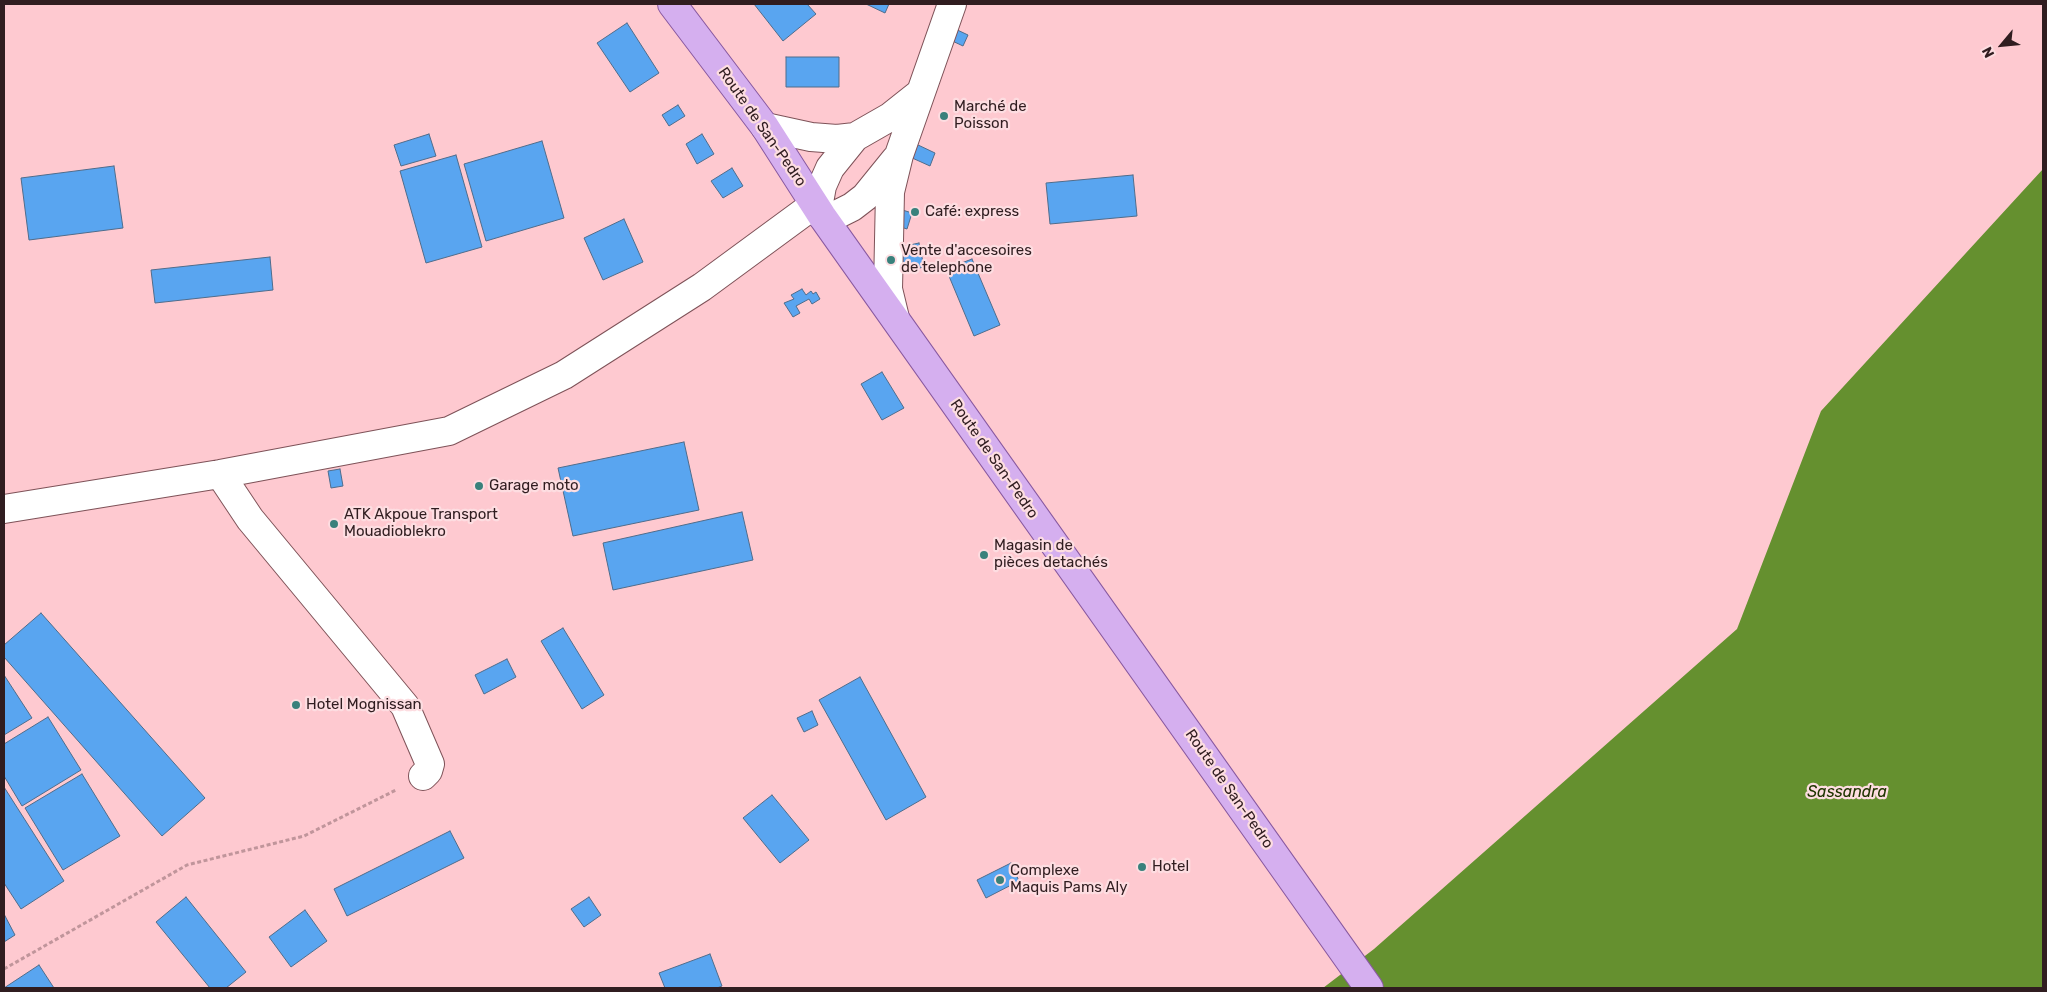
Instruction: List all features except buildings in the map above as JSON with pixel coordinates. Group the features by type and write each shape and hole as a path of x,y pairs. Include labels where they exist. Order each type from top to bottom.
{"main road":[{"name":"Route de San-Pedro","path":"672,4 765,128 818,209 894,318 1369,988"}],"street":[{"path":"894,318 888,289 890,192 899,155 919,94 936,54 952,4"},
{"path":"4,509 220,474 449,431 564,375 702,287 818,209 822,186 830,168 855,138 890,117 919,94"},
{"path":"765,128 811,137 855,138"},
{"path":"818,209 838,214 852,208 865,197 899,155"},
{"path":"220,474 250,519 405,706 430,764 424,776"}],"path":[{"path":"4,969 187,865 304,836 358,811 424,776"}],"water":[{"name":"Sassandra","path":"2043,169 2043,988 1323,988 1374,949 1737,629 1821,411"}],"place":[{"name":"Marché de Poisson","path":"944,116"},
{"name":"Café: express","path":"915,212"},
{"name":"Vente d'accesoires de telephone","path":"891,260"},
{"name":"Garage moto","path":"479,486"},
{"name":"ATK Akpoue Transport Mouadioblekro","path":"334,524"},
{"name":"Magasin de pièces detachés","path":"984,555"},
{"name":"Hotel Mognissan","path":"296,705"},
{"name":"Hotel","path":"1142,867"},
{"name":"Complexe Maquis Pams Aly","path":"1000,880"}]}
